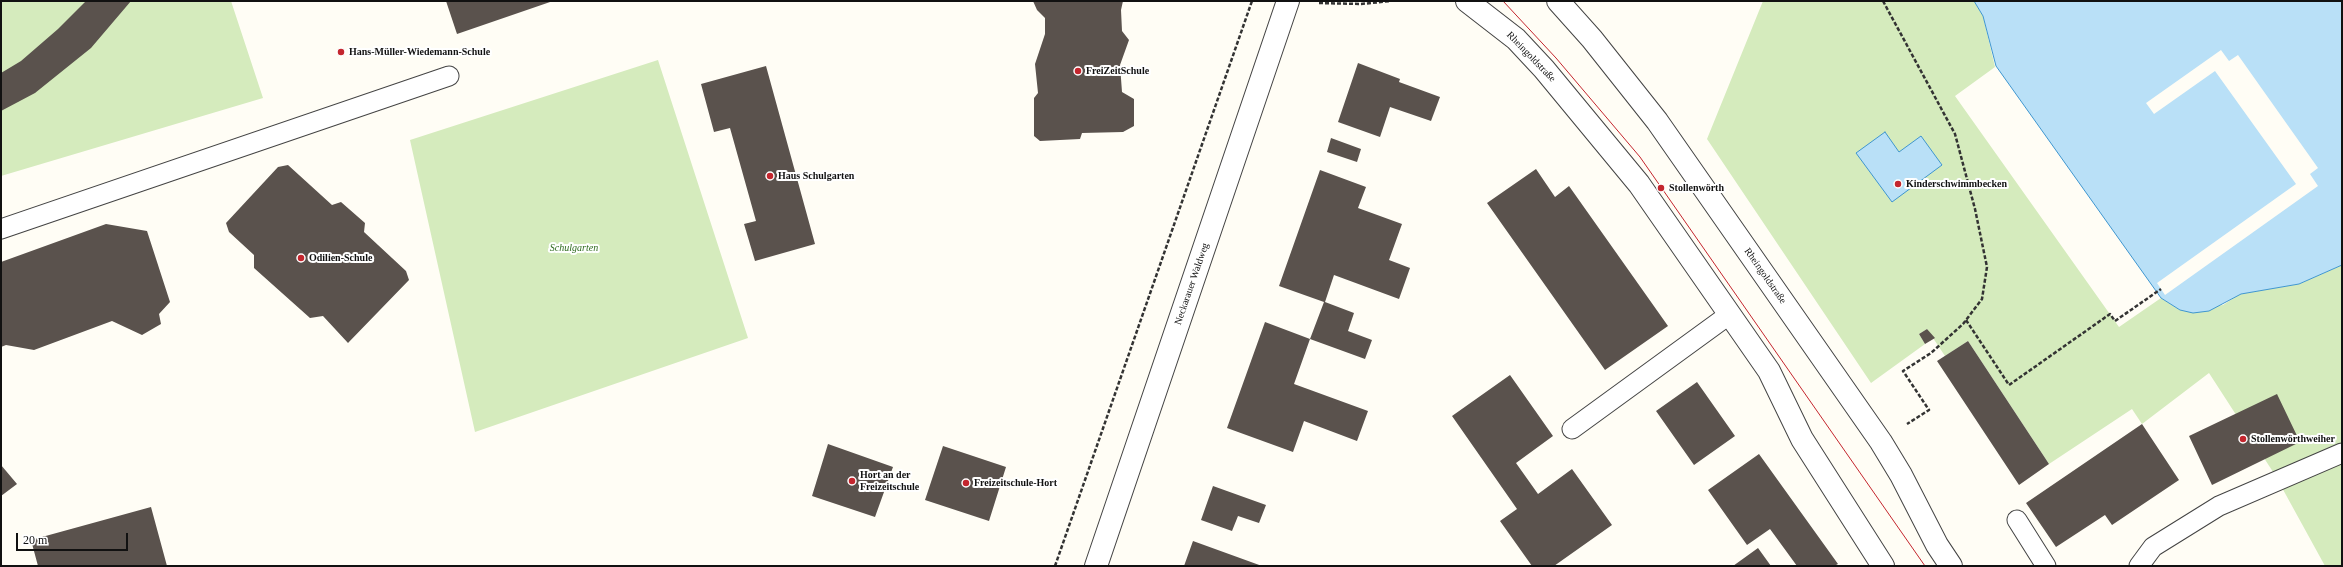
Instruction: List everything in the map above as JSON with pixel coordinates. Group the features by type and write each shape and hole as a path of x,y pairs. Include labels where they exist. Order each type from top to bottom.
{"street":[{"name":"Neckarauer Waldweg","path":"1096,566 1288,1"},
{"name":"Rheingoldstraße","path":"1467,1 1516,39 1544,69 1601,136 1639,184 1769,371 1802,439 1883,566"},
{"name":"Rheingoldstraße","path":"1558,1 1592,40 1657,121 1881,442 1902,475 1937,545 1951,566"}],"lane":[{"path":"1,229 449,76"},
{"path":"1572,429 1730,314"},
{"path":"2139,566 2153,547 2219,506 2342,453"},
{"path":"2017,520 2046,566"}],"path":[{"path":"1055,566 1252,1"},
{"path":"1317,3 1361,4 1391,1"},
{"path":"1881,442 1929,410 1903,371 1931,352 1966,320 1982,298 1987,267 1975,210 1955,134 1884,1"},
{"path":"1966,320 2009,385 2110,314 2115,321 2161,289"}],"green space":[{"path":"1,1 231,1 263,98 1,176"},
{"path":"1763,1 1974,1 1983,16 1995,67 1955,96 2119,327 2161,298 2180,310 2223,305 2240,294 2299,284 2342,265 2342,566 2325,566 2275,475 2209,373 2142,424 2132,409 2049,464 1968,341 1945,356 1927,329 1919,334 1925,344 1871,383 1707,139"},
{"name":"Schulgarten","path":"658,60 748,338 475,432 410,140"}],"water":[{"path":"1974,1 2342,1 2342,265 2299,284 2241,294 2209,311 2193,313 2180,310 2161,298 1996,66 1983,16"},
{"name":"Kinderschwimmbecken","path":"1885,132 1899,152 1921,136 1942,165 1892,202 1856,153"}],"pier":[{"path":"2221,50 2229,61 2238,55 2318,168 2310,174 2318,186 2165,295 2157,283 2296,184 2215,71 2154,114 2146,103"}],"building":[{"path":"86,1 131,1 91,48 35,93 1,111 1,73 21,61 58,29"},
{"path":"446,1 553,1 457,34"},
{"name":"FreiZeitSchule","path":"1033,1 1123,1 1121,10 1122,31 1129,40 1120,65 1122,92 1134,99 1134,126 1123,132 1082,133 1080,139 1040,141 1034,136 1034,98 1038,93 1035,64 1045,34 1045,18 1037,10"},
{"path":"1358,63 1400,79 1399,82 1440,97 1431,121 1390,107 1380,137 1338,122"},
{"name":"Haus Schulgarten","path":"766,66 815,244 755,261 744,224 756,221 730,128 714,132 701,84"},
{"path":"1331,138 1361,149 1357,162 1327,152"},
{"name":"Odilien-Schule","path":"288,165 332,205 341,202 365,223 364,232 406,271 409,280 348,343 323,316 310,318 254,268 254,255 229,232 226,223 278,167"},
{"path":"1536,169 1555,197 1569,186 1668,326 1605,370 1487,203"},
{"path":"1320,170 1366,187 1358,208 1402,224 1389,260 1410,268 1399,299 1334,275 1325,302 1354,313 1348,331 1372,340 1365,359 1310,339 1324,302 1279,286"},
{"path":"106,224 147,231 170,302 159,314 161,324 142,335 112,321 34,350 6,345 1,347 1,262"},
{"path":"1265,322 1310,339 1294,384 1368,411 1357,441 1304,421 1293,452 1227,428"},
{"path":"1927,329 1935,338 1925,344 1919,334"},
{"path":"1968,341 2049,464 2019,485 1937,361"},
{"path":"1510,375 1553,436 1516,463 1538,494 1572,469 1612,525 1554,566 1532,566 1500,521 1517,509 1452,416"},
{"path":"1697,382 1735,436 1694,465 1656,411"},
{"path":"2277,394 2300,442 2212,485 2189,436"},
{"path":"2142,424 2179,480 2112,525 2105,515 2056,547 2026,503"},
{"name":"Hort an der Freizeitschule","path":"828,444 893,467 875,517 812,496"},
{"name":"Freizeitschule-Hort","path":"943,446 1006,467 989,521 925,500"},
{"path":"1759,454 1838,564 1834,566 1797,566 1770,529 1747,545 1708,490"},
{"path":"1,465 17,484 1,496"},
{"path":"1213,486 1266,505 1259,523 1238,516 1232,531 1201,520"},
{"path":"151,507 167,566 38,566 31,540"},
{"path":"1193,541 1262,566 1184,566"},
{"path":"1758,548 1771,566 1733,566"}],"tram line":[{"path":"1503,1 1556,58 1640,157 1925,566"}],"place":[{"name":"Hans-Müller-Wiedemann-Schule","path":"341,52"},
{"name":"FreiZeitSchule","path":"1078,71"},
{"name":"Haus Schulgarten","path":"770,176"},
{"name":"Kinderschwimmbecken","path":"1898,184"},
{"name":"Stollenwörth","path":"1661,188"},
{"name":"Odilien-Schule","path":"301,258"},
{"name":"Stollenwörthweiher","path":"2243,439"},
{"name":"Hort an der Freizeitschule","path":"852,481"},
{"name":"Freizeitschule-Hort","path":"966,483"}]}
